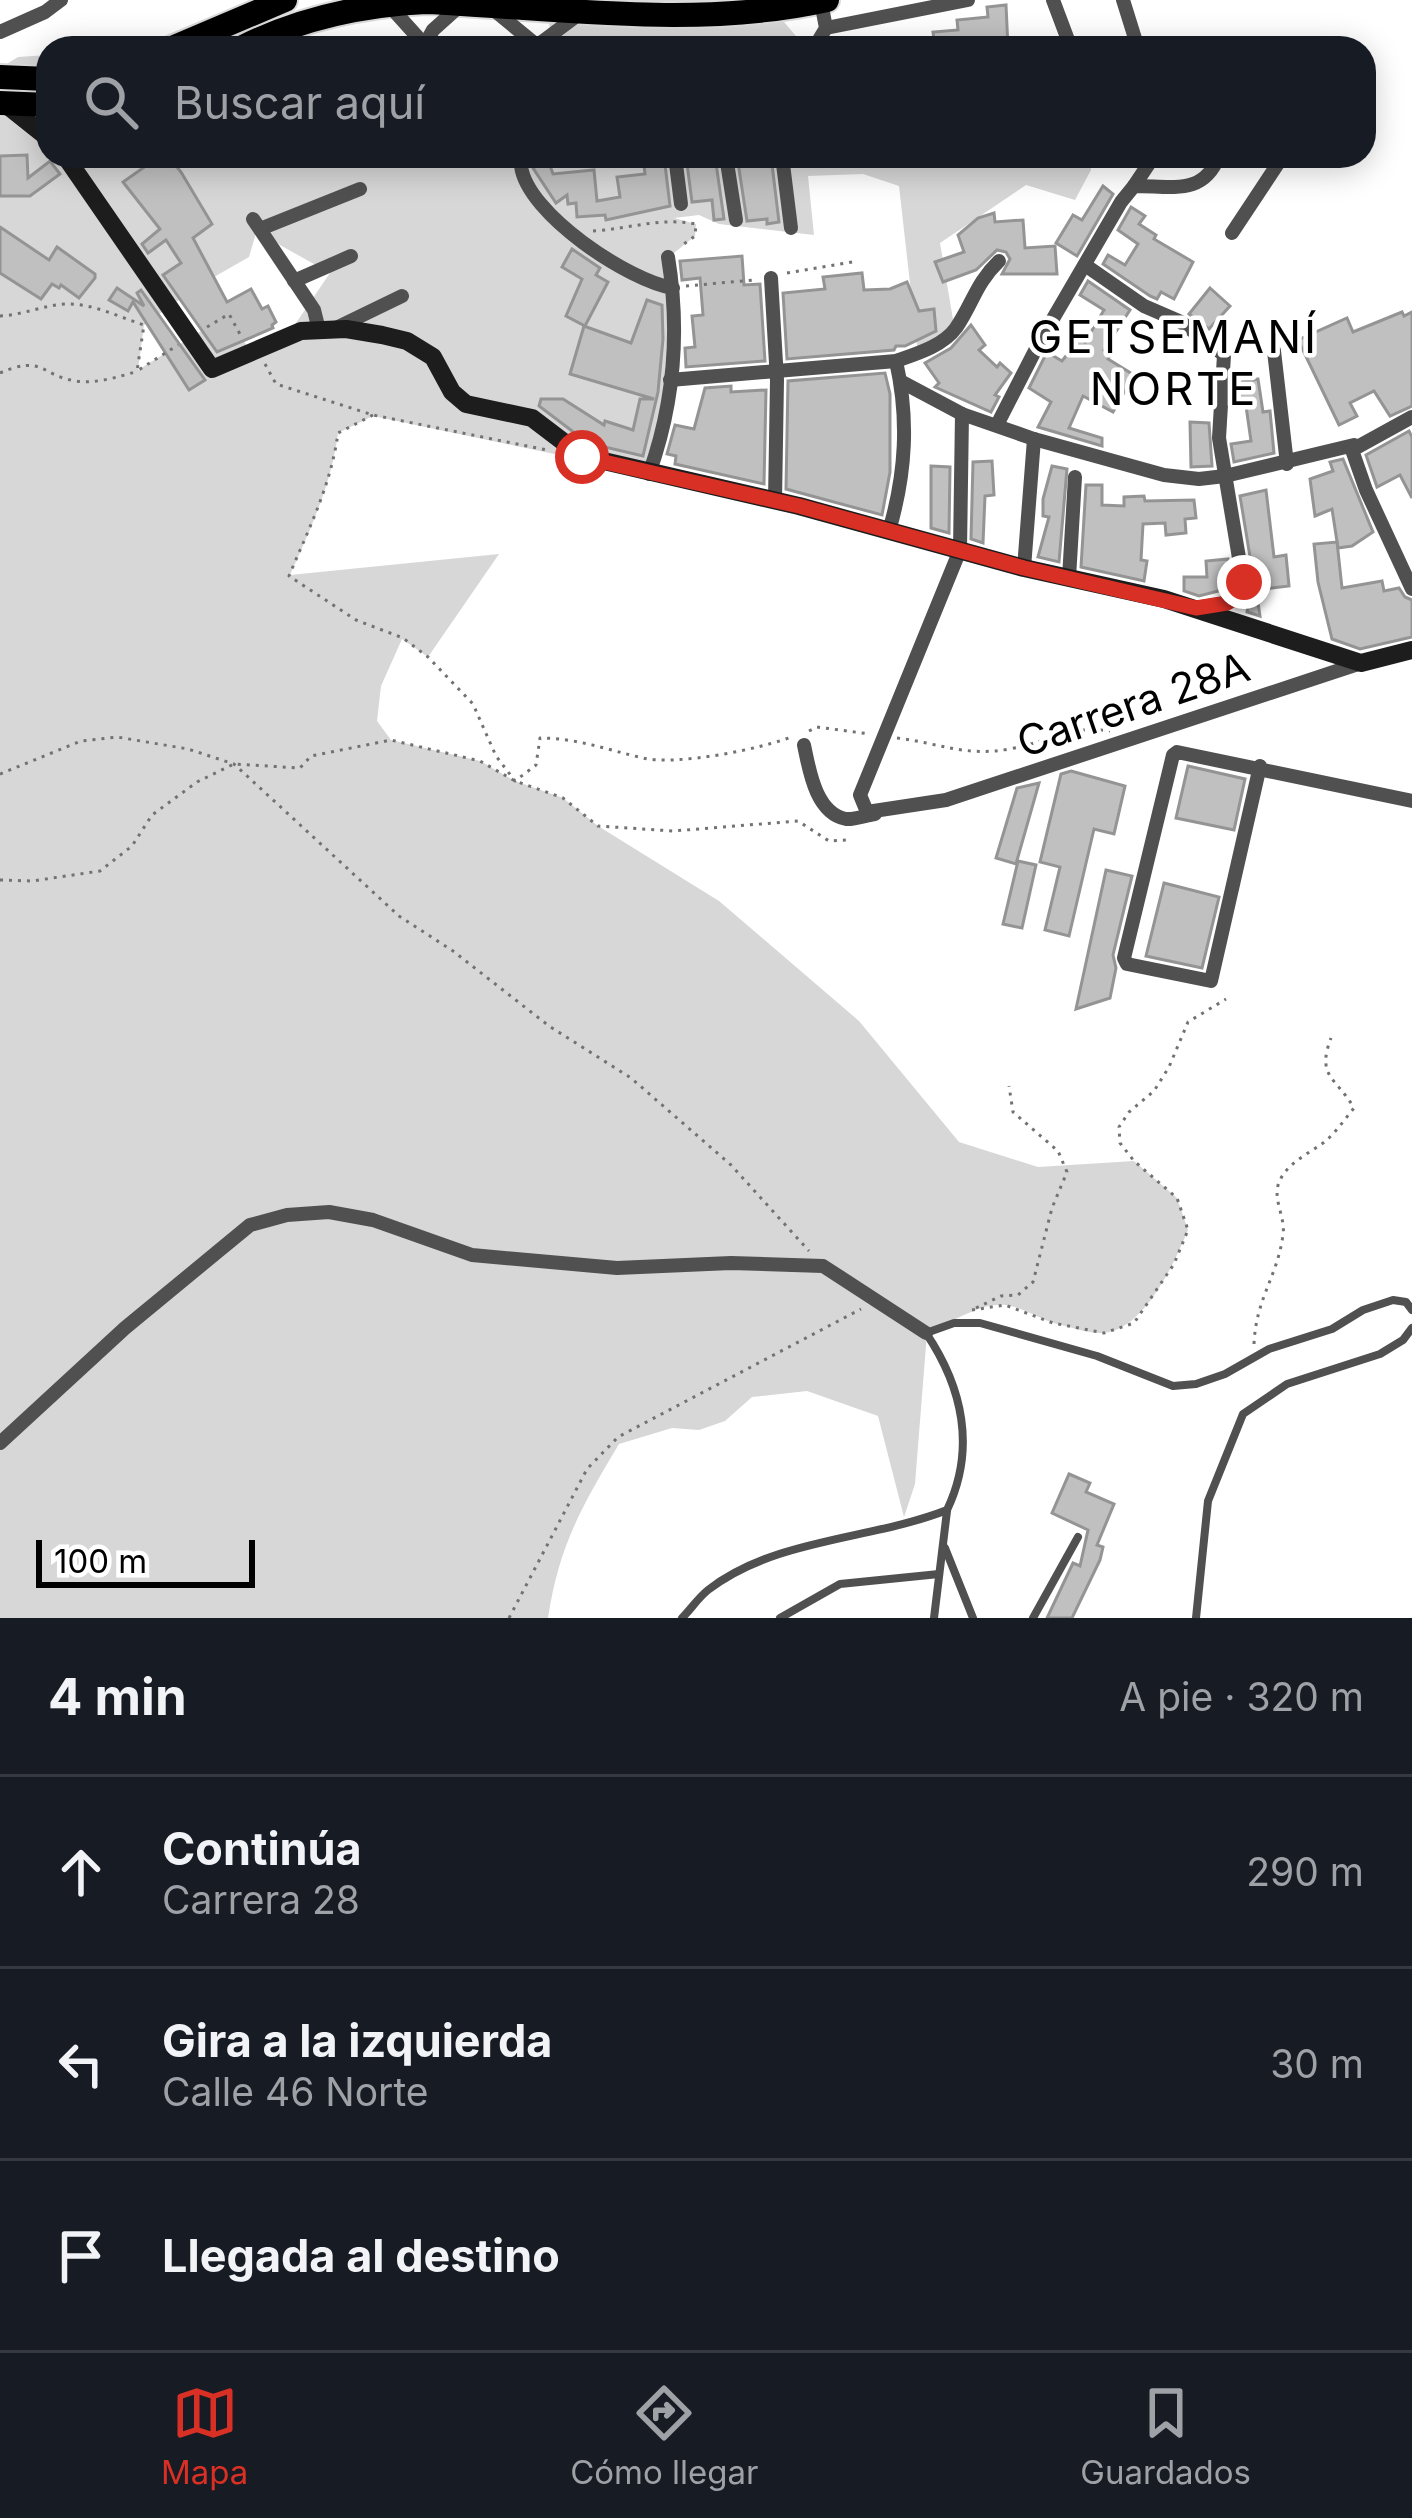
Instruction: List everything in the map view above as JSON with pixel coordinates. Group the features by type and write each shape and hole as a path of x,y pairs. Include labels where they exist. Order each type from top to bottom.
{"highway":[{"path":"200,36 286,0"},
{"path":"269,36 304,21 388,3 757,12 824,1"},
{"path":"0,77 36,78"},
{"path":"2,103 36,104"}],"street":[{"path":"0,32 45,13 61,0"},
{"path":"826,28 968,0"},
{"path":"1053,0 1066,36"},
{"path":"1123,0 1134,36"},
{"path":"821,36 826,28 824,1"},
{"path":"388,3 415,36"},
{"path":"435,36 475,4 525,36"},
{"path":"553,36 587,10"},
{"path":"2,103 36,130"},
{"path":"73,168 212,369 301,331 407,341 433,357 452,392 466,404 532,418 582,457 1196,608 1361,663 1412,650"},
{"path":"521,168 538,205 563,228 649,284 673,288"},
{"path":"676,168 681,204"},
{"path":"728,168 736,220"},
{"path":"784,168 791,228"},
{"path":"998,425 1040,340 1146,168"},
{"path":"1134,186 1201,183 1214,168"},
{"path":"1232,233 1274,168"},
{"path":"325,330 256,224 360,188"},
{"path":"294,280 351,256"},
{"path":"650,474 664,424 675,332 668,257"},
{"path":"670,380 896,361 934,346 955,331 980,280 999,261"},
{"path":"1085,265 1144,306 1181,322 1224,355 1218,404 1244,582 1240,595 1227,603 1196,608"},
{"path":"770,278 776,371 775,501"},
{"path":"325,330 402,296"},
{"path":"1274,351 1287,464"},
{"path":"889,531 904,457 896,361"},
{"path":"900,381 962,414 1034,439 1164,475 1199,478 1354,450 1412,417"},
{"path":"875,814 867,812 860,795 960,550 962,414"},
{"path":"1024,568 1034,439"},
{"path":"1354,450 1412,589"},
{"path":"1069,578 1075,477"},
{"name":"Carrera 28A","path":"875,814 925,805 1031,774 1361,663"},
{"path":"804,745 812,782 829,809 846,818 875,814"},
{"path":"1260,766 1213,979 1207,983 1126,964 1173,755 1184,751 1260,766 1412,801"},
{"path":"0,1443 125,1328 250,1225 287,1215 329,1212 373,1220 472,1255 617,1268 731,1263 823,1266 926,1333"}],"lane":[{"path":"934,1618 947,1510 962,1478 959,1405 946,1361 926,1333 954,1323 980,1323 1097,1356 1173,1386 1196,1384 1331,1330 1378,1304 1406,1302 1412,1310"},
{"path":"1196,1618 1208,1501 1243,1414 1287,1384 1380,1354 1412,1328"},
{"path":"682,1618 707,1591 746,1569 947,1510"},
{"path":"1033,1618 1078,1537"},
{"path":"944,1547 973,1618"},
{"path":"780,1618 840,1584 939,1574"}],"path":[{"path":"579,232 623,230 665,219 696,224 695,236 668,257"},
{"path":"0,316 64,303 93,307 144,325 137,371"},
{"path":"0,373 36,364 75,381 110,379 137,371 229,314 250,353 259,355 276,384 373,416 582,457"},
{"path":"373,416 338,433 321,507 289,576 356,620 403,638 428,656 473,704 496,756 514,781"},
{"path":"0,774 81,741 117,737 188,749 234,764 300,768 311,756 391,740 469,757 514,781 562,798 598,826 674,831 798,821 829,841 848,840"},
{"path":"0,880 32,881 100,871 132,846 152,815 197,782 234,764"},
{"path":"234,764 399,916 631,1078 731,1165 823,1266"},
{"path":"971,1310 1005,1305 1053,1323 1104,1334 1134,1323 1174,1264 1188,1231 1177,1198 1120,1144 1119,1127 1154,1091 1188,1022 1226,999"},
{"path":"1253,1358 1256,1312 1279,1263 1284,1227 1277,1199 1279,1181 1299,1158 1326,1142 1354,1108 1327,1075 1323,1060 1331,1038"},
{"path":"971,1310 1001,1296 1018,1295 1033,1282 1052,1208 1067,1172 1058,1150 1013,1112 1009,1086"},
{"path":"509,1618 587,1469 618,1437 878,1299"},
{"path":"971,1310 980,1323"}],"shaded area":[{"path":"543,0 840,0 779,16 796,36 552,36"},
{"path":"36,56 36,168 1091,168 1075,200 1026,185 940,243 955,331 918,354 899,186 863,174 808,176 814,235 719,224 699,215 674,218 696,224 695,236 669,257 675,332 649,474 373,416 338,433 325,488 290,575 499,554 428,657 402,639 381,686 377,721 391,740 480,761 515,781 563,798 598,826 719,901 859,1021 959,1142 1038,1167 1134,1161 1177,1198 1188,1230 1182,1244 1156,1293 1118,1329 1086,1331 995,1305 927,1333 915,1484 904,1517 878,1416 807,1391 752,1397 725,1421 699,1430 672,1428 619,1444 574,1527 548,1618 0,1618 0,68 18,57","holes":["258,226 280,245 330,273 281,345 250,352 229,314 138,370 144,325 249,257"]}],"building":[{"path":"1006,5 1007,36 934,36 933,32 958,30 957,20 988,17 987,7"},
{"path":"27,155 28,178 41,168 55,168 60,174 30,196 0,196 0,156"},
{"path":"143,168 178,168 212,224 193,238 227,302 251,289 262,309 268,306 276,322 273,328 217,352 163,275 181,263 166,240 148,253 142,244 160,229 123,182"},
{"path":"533,168 551,168 553,174 594,170 597,201 620,197 617,177 645,174 644,168 665,168 670,206 606,220 605,215 577,217 576,203 568,204 567,195 556,203"},
{"path":"688,168 717,168 724,219 714,220 712,200 692,202"},
{"path":"739,168 772,168 779,222 747,221"},
{"path":"1103,186 1113,194 1077,256 1056,243 1073,215 1082,220"},
{"path":"1131,207 1145,216 1139,224 1156,235 1154,239 1193,262 1174,299 1161,292 1157,299 1150,296 1103,264 1108,255 1125,265 1138,244 1118,230"},
{"path":"994,213 995,222 1023,220 1025,248 1055,246 1057,274 1002,274 1010,259 997,250 976,270 943,282 935,262 964,252 958,235 978,218"},
{"path":"0,227 49,260 57,247 95,278 79,298 52,284 41,299 0,273"},
{"path":"572,249 600,268 596,275 608,282 585,326 566,316 582,279 562,267"},
{"path":"742,256 744,285 760,284 765,361 686,367 685,348 695,347 692,316 703,315 700,278 682,280 680,261"},
{"path":"862,273 864,290 890,289 907,282 919,311 934,309 936,331 894,350 787,359 783,293 825,289 823,277"},
{"path":"1088,281 1130,310 1104,350 1111,353 1108,359 1134,375 1113,412 1083,396 1069,428 1102,438 1102,446 1038,427 1051,402 1029,388 1047,352 1062,361 1080,338 1085,342 1104,310 1080,295"},
{"path":"117,288 144,306 137,293 141,290 205,380 189,390 133,302 128,311 109,300"},
{"path":"1210,288 1230,306 1209,329 1189,314"},
{"path":"647,300 662,305 663,339 658,392 643,456 588,443 539,406 541,399 563,399 604,425 605,421 633,430 640,399 654,399 570,374 584,326 631,343"},
{"path":"1402,312 1404,316 1412,312 1412,406 1390,416 1374,391 1350,403 1357,416 1339,425 1298,340 1347,318 1353,332"},
{"path":"971,325 985,345 979,350 1011,373 995,395 999,397 991,412 935,387 939,383 925,363 951,348"},
{"path":"885,373 890,394 890,472 882,515 786,489 788,381"},
{"path":"1258,379 1263,412 1270,411 1274,453 1234,462 1231,444 1251,441 1246,406 1240,407 1236,383"},
{"path":"731,386 731,392 766,390 764,484 675,464 676,456 667,454 675,425 694,429 705,388"},
{"path":"1190,422 1209,423 1212,466 1191,467"},
{"path":"1409,431 1412,498 1400,475 1377,487 1366,455"},
{"path":"1343,459 1373,532 1352,546 1338,548 1332,509 1315,516 1310,479 1333,471 1330,462"},
{"path":"992,461 994,495 985,496 983,543 971,539 973,462"},
{"path":"931,466 950,467 949,533 931,528"},
{"path":"1052,466 1067,469 1059,562 1038,557 1049,517 1043,516 1043,499"},
{"path":"1086,485 1102,485 1102,505 1124,506 1124,497 1194,500 1196,518 1185,519 1186,533 1166,535 1165,523 1143,524 1144,581 1081,567"},
{"path":"1266,490 1274,557 1286,555 1289,586 1256,590 1260,616 1247,612 1254,581 1240,496"},
{"path":"1337,542 1342,588 1382,581 1384,591 1399,588 1412,600 1412,637 1360,649 1332,639 1314,544"},
{"path":"1228,559 1230,588 1199,596 1184,591 1184,577 1207,577 1206,561"},
{"path":"1188,766 1245,779 1234,830 1176,818"},
{"path":"1071,771 1125,786 1114,834 1094,829 1069,936 1045,930 1060,867 1040,862 1061,774"},
{"path":"1039,783 1016,864 996,858 1017,788"},
{"path":"1018,861 1036,865 1022,928 1003,924"},
{"path":"1106,870 1132,876 1113,955 1116,968 1110,998 1076,1009"},
{"path":"1164,883 1219,897 1202,968 1146,956"},
{"path":"1069,1474 1090,1483 1086,1492 1114,1504 1097,1545 1103,1547 1100,1560 1072,1618 1047,1618 1073,1563 1080,1566 1088,1530 1052,1513"}],"district":[{"name":"GETSEMANÍ NORTE","path":"1174,362"}],"route":[{"path":"582,457 799,506 1024,568 1196,608 1227,603 1240,595 1244,582"}]}
